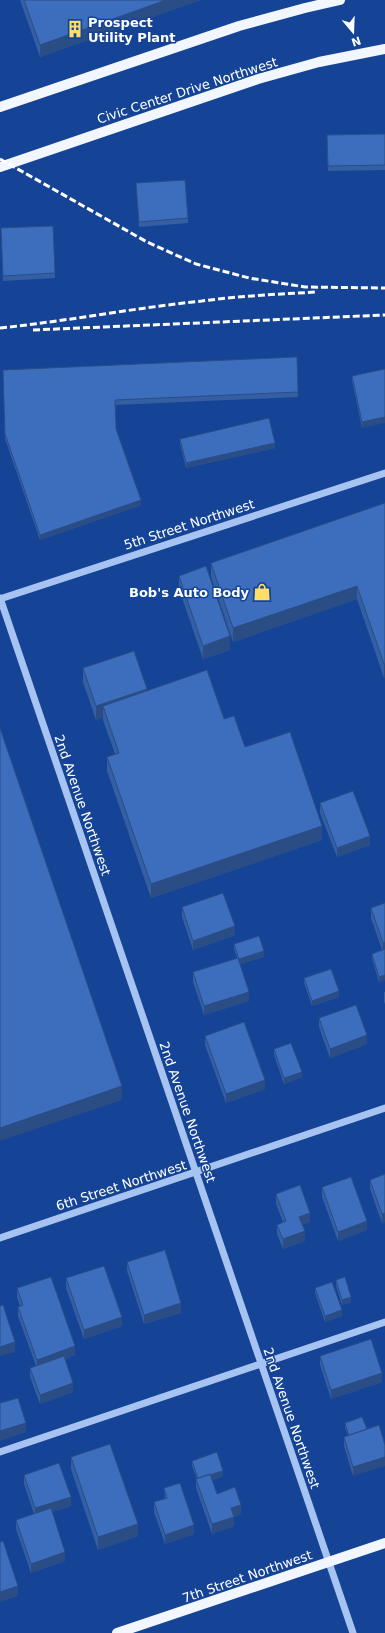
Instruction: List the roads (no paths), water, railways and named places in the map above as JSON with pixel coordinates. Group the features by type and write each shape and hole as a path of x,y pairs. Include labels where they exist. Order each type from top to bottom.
{"main road":[{"path":"0,107 239,26 340,0"},
{"name":"Civic Center Drive Northwest","path":"0,167 258,79 324,60 385,49"},
{"name":"7th Street Northwest","path":"117,1633 385,1543"}],"street":[{"name":"5th Street Northwest","path":"0,599 385,473"},
{"name":"2nd Avenue Northwest","path":"0,599 353,1633"},
{"name":"6th Street Northwest","path":"0,1238 385,1108"},
{"path":"0,1452 385,1322"}],"railway":[{"path":"0,159 147,242 196,264 249,278 305,287 385,288"},
{"path":"0,328 216,299 317,292"},
{"path":"33,330 385,315"}],"place":[{"name":"Prospect Utility Plant","path":"75,29"},
{"name":"Bob's Auto Body","path":"262,592"}]}
